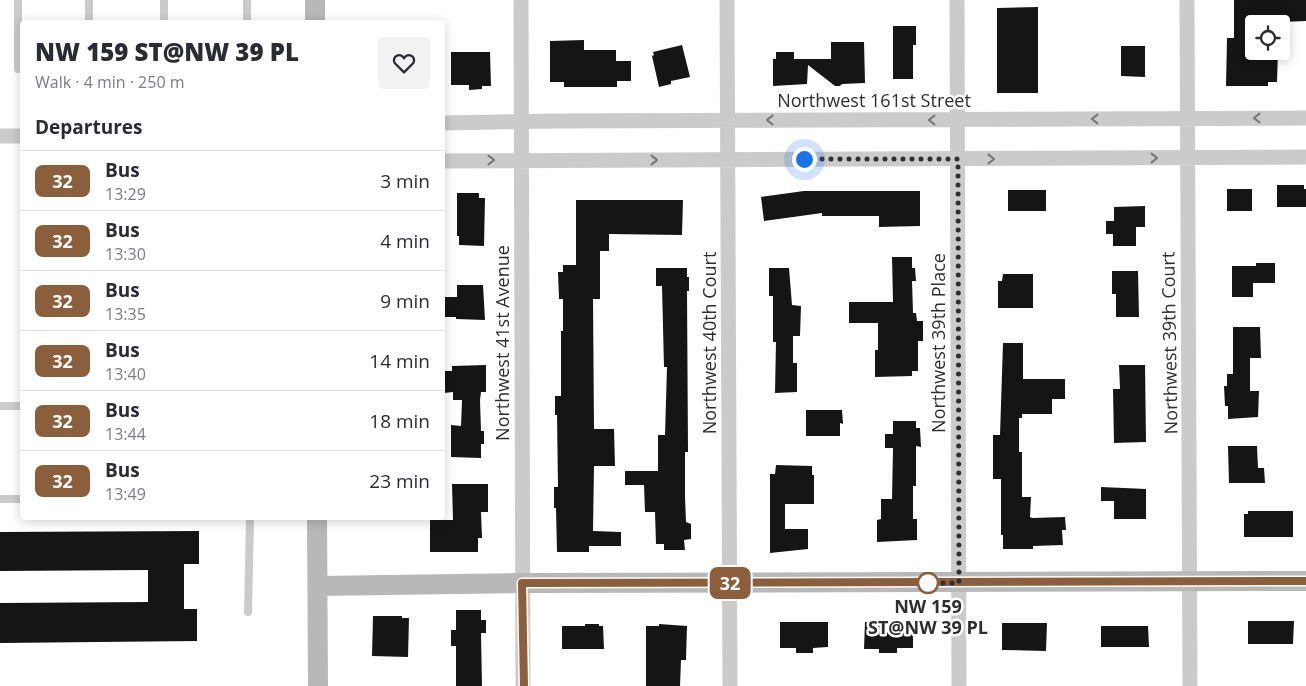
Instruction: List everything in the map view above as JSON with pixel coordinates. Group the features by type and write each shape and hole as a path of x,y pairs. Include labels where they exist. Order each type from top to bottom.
{"street":[{"path":"315,0 315,20"},
{"name":"Northwest 41st Avenue","path":"521,0 522,583 524,686"},
{"name":"Northwest 40th Court","path":"727,0 730,686"},
{"name":"Northwest 39th Place","path":"957,0 959,686"},
{"name":"Northwest 39th Court","path":"1187,0 1190,686"},
{"name":"Northwest 161st Street","path":"445,123 1306,118"},
{"path":"0,136 20,136"},
{"path":"445,161 1306,157"},
{"path":"317,520 318,686"},
{"path":"318,586 522,583 1306,581"}],"lane":[{"path":"18,0 18,69 20,69"},
{"path":"89,0 89,20"},
{"path":"164,0 164,20"},
{"path":"246,0 247,20"},
{"path":"0,406 20,406"},
{"path":"0,500 20,499"},
{"path":"248,612 250,520"}],"building":[{"path":"1234,0 1306,0 1306,21 1290,22 1290,15 1245,15 1245,60 1278,60 1277,82 1268,82 1268,86 1226,86 1227,38 1234,38"},
{"path":"1038,7 1038,93 997,93 997,8"},
{"path":"893,26 916,26 916,45 913,45 913,79 893,79"},
{"path":"584,40 584,50 616,50 616,61 631,61 631,81 617,81 617,87 564,87 564,82 550,82 550,41"},
{"path":"831,42 864,42 865,83 835,86 808,65 807,84 773,86 773,59 776,59 776,52 794,52 794,59 831,59"},
{"path":"682,45 690,77 671,81 671,84 659,87 652,56 654,55 653,52"},
{"path":"1121,46 1145,46 1145,77 1121,76"},
{"path":"451,52 490,52 491,86 482,86 482,89 469,90 469,85 451,85"},
{"path":"1277,185 1304,185 1304,189 1306,189 1306,207 1277,207"},
{"path":"1227,189 1252,189 1252,211 1227,211"},
{"path":"1008,190 1046,190 1046,211 1008,211"},
{"path":"804,191 920,191 920,226 879,227 879,216 822,216 822,213 764,221 761,197"},
{"path":"457,193 479,193 479,198 485,198 484,246 459,245 459,236 457,236"},
{"path":"576,200 683,200 682,235 609,234 609,251 600,251 600,299 593,299 594,429 614,429 615,466 594,466 593,531 621,532 621,546 589,546 589,552 557,552 556,508 554,508 554,487 558,487 555,396 561,396 561,331 563,331 563,299 559,299 558,272 563,272 563,265 576,265"},
{"path":"1145,206 1145,227 1136,227 1136,246 1113,246 1113,234 1106,234 1106,221 1114,221 1114,207"},
{"path":"892,257 912,257 912,268 915,268 916,281 912,281 913,313 916,313 917,321 923,321 923,341 918,341 918,371 912,371 912,376 875,377 878,323 849,323 849,302 893,302"},
{"path":"1256,263 1275,263 1275,283 1253,283 1253,297 1232,297 1232,266 1256,266"},
{"path":"656,268 687,268 687,277 689,277 689,291 687,291 688,452 685,452 685,497 686,522 691,524 691,539 684,540 685,550 664,550 664,544 656,544 655,512 645,512 644,485 625,485 625,471 658,471 658,435 665,435 667,367 664,367 662,286 656,286"},
{"path":"769,268 789,268 792,305 801,306 800,336 793,336 793,363 797,363 797,392 775,393 776,342 773,342 773,296 769,296"},
{"path":"1112,271 1138,271 1139,317 1116,317 1116,294 1112,294"},
{"path":"1003,274 1033,274 1033,308 998,308 998,281 1002,281"},
{"path":"457,285 483,285 485,320 445,317 445,297 457,297"},
{"path":"1233,327 1260,327 1261,358 1250,358 1250,391 1259,391 1258,417 1228,419 1228,406 1225,406 1224,386 1227,386 1227,374 1233,374"},
{"path":"1003,343 1023,343 1023,379 1065,379 1065,399 1052,399 1052,414 1022,414 1022,418 1019,418 1019,452 1022,452 1022,497 1031,497 1030,517 1032,518 1065,517 1066,530 1062,530 1063,545 1033,546 1033,549 1003,549 1003,535 1001,535 1001,479 993,479 993,435 1000,435"},
{"path":"486,365 486,392 481,392 480,400 481,431 484,431 484,444 481,444 481,458 451,457 451,425 461,426 462,400 453,400 453,392 445,393 445,371 452,371 452,366"},
{"path":"1119,365 1145,365 1146,442 1114,443 1113,389 1120,389"},
{"path":"806,410 842,410 843,424 840,423 840,436 806,436"},
{"path":"893,421 916,421 916,428 920,428 921,447 916,446 916,486 913,486 913,519 917,519 917,540 877,542 877,520 881,519 881,499 892,499 893,448 885,448 885,434 893,434"},
{"path":"1228,446 1257,446 1258,468 1264,468 1265,483 1229,483"},
{"path":"776,465 812,466 812,475 814,475 814,504 785,504 785,529 808,529 808,549 770,553 770,474 775,474"},
{"path":"452,484 488,484 488,512 481,512 482,538 478,538 478,552 430,552 430,520 453,520"},
{"path":"1101,487 1146,489 1146,519 1114,519 1114,501 1101,501"},
{"path":"1248,511 1293,511 1293,537 1244,537 1244,514 1248,514"},
{"path":"199,531 199,564 184,564 184,609 197,609 197,641 0,643 0,603 148,602 148,570 0,571 0,532"},
{"path":"456,610 481,610 481,620 486,620 486,633 481,633 482,686 456,686 456,646 451,646 451,630 456,630"},
{"path":"373,616 402,616 402,618 409,618 408,657 372,656"},
{"path":"1248,621 1294,621 1293,644 1248,644"},
{"path":"780,622 828,622 828,647 813,648 813,653 796,653 796,648 780,648"},
{"path":"865,622 913,622 913,648 897,648 897,653 879,653 879,649 864,649"},
{"path":"1002,623 1047,623 1046,651 1002,650"},
{"path":"585,624 599,624 599,626 603,626 604,649 562,649 562,626 585,626"},
{"path":"659,624 687,626 686,660 681,660 680,686 646,686 646,626 659,626"},
{"path":"1101,626 1148,626 1149,647 1101,647"}],"bus line":[{"name":"32","path":"524,686 522,583 1306,581"}],"place":[{"name":"NW 159 ST@NW 39 PL","path":"928,583"}],"route":[{"path":"804,159 958,159 959,583 920,583 928,583"}]}
